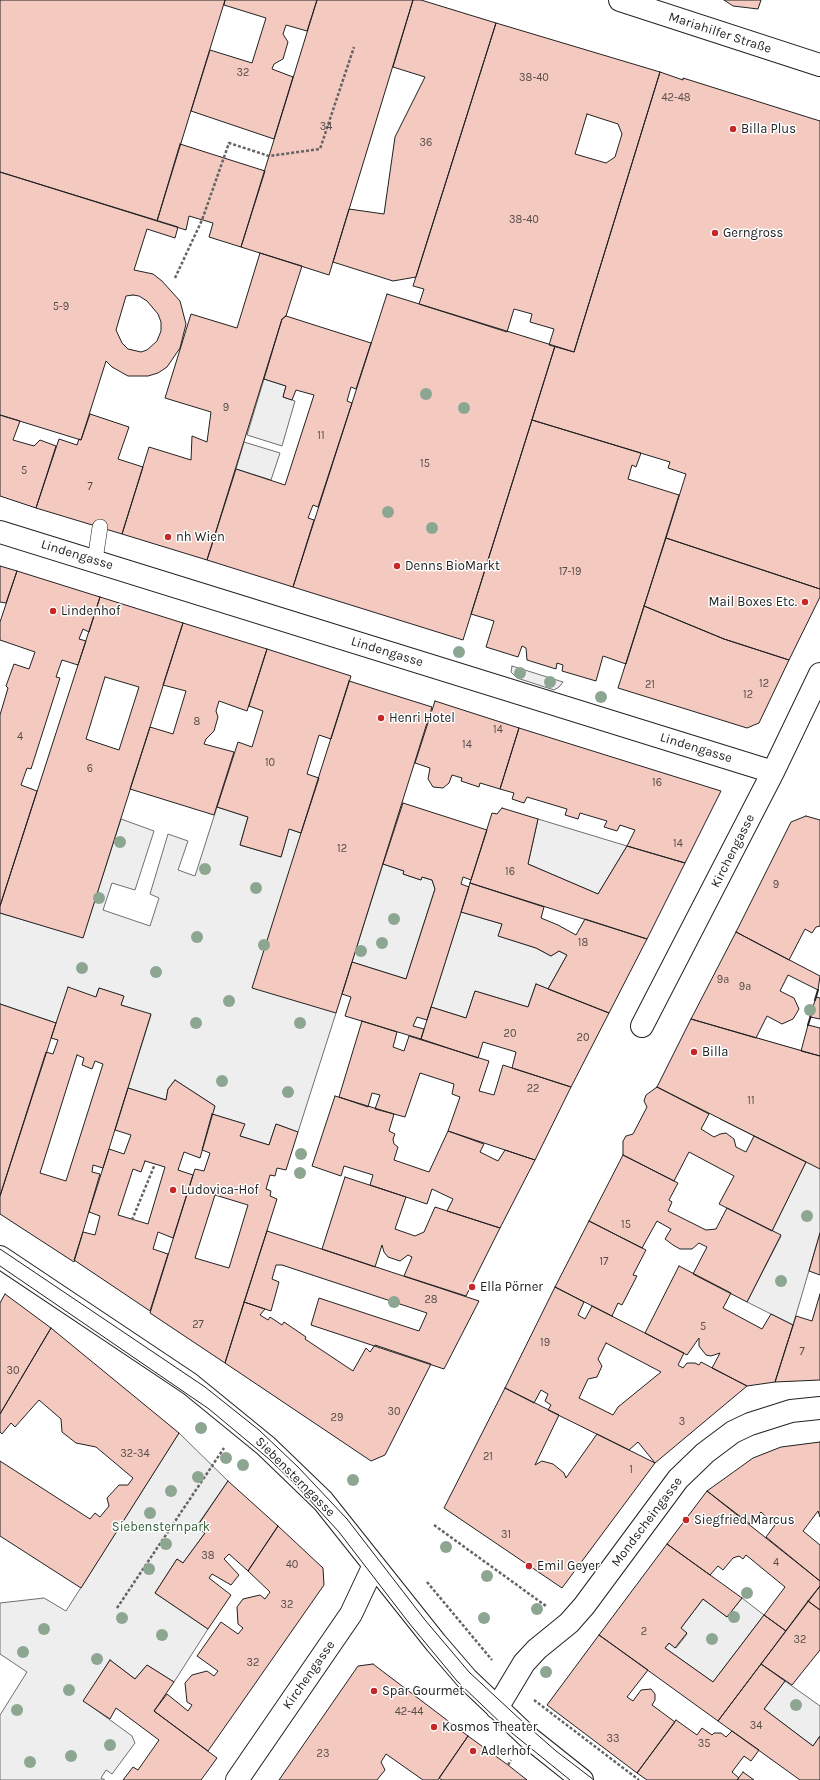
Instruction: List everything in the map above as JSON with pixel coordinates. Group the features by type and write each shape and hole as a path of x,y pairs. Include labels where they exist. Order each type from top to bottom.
{"street":[{"name":"Mariahilfer Straße","path":"620,0 820,65"},
{"name":"Lindengasse","path":"0,532 95,560 773,772"},
{"name":"Kirchengasse","path":"642,1026 773,772 820,674"},
{"name":"Siebensterngasse","path":"0,1256 190,1384 266,1446 323,1501 436,1643 467,1679 528,1737 582,1780"},
{"name":"Mondscheingasse","path":"497,1708 524,1663 537,1649 569,1622 584,1606 678,1479 733,1432 750,1424 791,1411 820,1408"},
{"name":"Kirchengasse","path":"237,1780 351,1614 374,1565"}],"lane":[{"path":"95,560 100,527"}],"path":[{"path":"174,278 202,220 229,143 269,156 320,149 354,47"},
{"path":"132,1220 155,1164"},
{"path":"117,1608 240,1425"},
{"path":"434,1524 569,1622"}],"green space":[{"path":"264,379 286,386 283,397 295,401 282,446 247,435"},
{"path":"244,442 280,453 271,480 236,469"},
{"path":"512,666 563,682 554,690 517,678 511,672"},
{"path":"217,807 248,817 240,845 281,857 289,829 301,833 336,1013 298,1132 276,1124 269,1145 240,1136 244,1124 212,1114 215,1106 175,1080 168,1089 166,1100 128,1088 151,1015 121,1005 123,996 99,988 96,997 56,1023 0,1004 0,913 83,937 121,819 154,831 135,890 112,883 103,910 150,926 159,898 150,894 168,834 188,841 178,870 195,876"},
{"path":"538,819 627,846 598,894 528,864"},
{"path":"383,864 404,871 403,874 421,880 422,877 432,880 435,889 406,979 352,962"},
{"path":"461,912 502,924 499,936 536,948 551,956 559,951 567,955 548,989 536,984 528,1007 475,991 466,1018 431,1007"},
{"path":"756,1038 820,1056 820,1233 793,1325 747,1302 781,1236 772,1231 806,1162 720,1119"},
{"name":"Siebensternpark","path":"179,1433 228,1481 196,1527 205,1533 183,1563 177,1559 155,1593 208,1629 174,1682 147,1665 135,1679 110,1660 84,1701 132,1736 135,1743 112,1774 106,1770 101,1778 105,1780 0,1780 0,1715 27,1672 0,1654 0,1603 44,1598 66,1611"},
{"path":"742,1598 764,1615 713,1682 665,1648 669,1643 676,1648 687,1634 681,1628 703,1599 727,1617"},
{"path":"785,1681 820,1706 820,1736 813,1746 764,1709"}],"building":[{"path":"0,0 225,0 157,221 0,172"},
{"path":"225,0 317,0 307,31 286,25 283,34 288,42 283,59 274,64 272,69 293,77 274,139 191,111 210,50 252,63 266,18 224,5"},
{"path":"317,0 413,0 329,275 241,247"},
{"path":"413,0 421,0 496,23 416,277 393,281 333,262 349,209 384,214 395,137 425,77 393,67"},
{"path":"724,0 761,0 758,9 733,6"},
{"path":"496,23 660,72 574,352 549,345 554,329 530,322 532,314 514,309 507,332 419,304 424,289 413,286","holes":["587,114 618,124 622,134 615,157 606,163 575,154"]},
{"name":"Gerngross","path":"660,72 820,121 820,589 666,538 686,474 668,468 670,462 532,420 555,346 574,352"},
{"path":"180,144 265,171 241,247 209,237 213,223 189,216 186,230 157,221"},
{"path":"0,172 178,227 175,238 147,229 134,270 153,274 162,281 180,301 186,324 180,348 167,367 158,373 148,376 128,376 112,367 106,361 81,440 0,415","holes":["126,296 139,296 147,301 158,314 161,322 161,331 157,341 147,350 141,352 128,349 122,343 116,330"]},
{"path":"260,253 302,266 286,316 282,319 207,560 122,534 149,447 191,460 192,436 207,442 211,412 165,398 191,314 237,328"},
{"path":"387,294 555,346 463,640 293,587"},
{"path":"286,316 371,343 356,389 351,387 347,401 352,403 318,507 313,505 308,518 314,520 293,587 207,560 236,469 285,485 314,395 296,390 292,400 283,397 286,386 264,379 282,319"},
{"path":"90,414 129,427 118,459 143,467 122,534 36,508 59,439 77,445 79,439 81,440"},
{"path":"0,415 20,421 13,440 34,446 40,440 56,446 36,508 0,496"},
{"path":"532,420 641,453 636,467 632,465 628,479 679,495 626,664 603,656 596,681 562,671 563,665 557,663 556,669 527,660 526,648 522,646 518,657 486,647 494,621 471,614"},
{"path":"666,538 820,589 820,597 789,660 724,639 644,606"},
{"path":"0,566 17,571 6,603 0,602"},
{"path":"17,571 100,597 89,632 83,629 79,639 86,641 78,665 62,660 56,677 60,678 31,769 27,768 21,785 37,791 0,906 0,715 8,688 6,686 14,664 29,669 35,652 0,640 0,622"},
{"path":"100,597 183,623 83,938 0,913 0,906","holes":["105,677 139,687 119,750 86,739"]},
{"path":"644,606 724,639 789,660 759,723 747,728 618,688"},
{"path":"183,623 267,649 247,711 219,701 216,711 218,717 214,731 206,739 204,744 234,752 214,815 130,789 150,727 173,734 186,691 163,685"},
{"path":"267,649 351,676 331,739 319,735 307,774 319,778 301,833 289,829 281,857 240,845 248,817 217,807 238,742 252,747 263,711 249,706"},
{"path":"349,681 432,707 336,1013 252,988"},
{"path":"435,701 519,728 500,789 480,783 479,787 461,781 462,778 452,775 449,783 443,788 433,787 428,779 430,768 415,763"},
{"path":"519,728 721,791 685,863 627,846 635,830 620,825 617,831 604,827 607,821 580,813 578,819 565,815 567,809 527,797 524,803 512,799 514,793 500,789"},
{"path":"403,803 487,830 471,880 463,877 461,884 469,887 427,1020 417,1017 413,1026 424,1029 421,1039 345,1016 351,997 342,994 352,962 406,979 435,889 432,880 422,877 421,880 403,874 404,871 383,864"},
{"path":"502,808 538,819 528,864 598,894 627,846 685,863 647,939 470,883 492,813 497,814"},
{"path":"806,816 820,820 820,926 816,927 812,933 805,929 789,960 736,932 791,822"},
{"path":"470,883 544,907 541,918 576,935 585,919 647,939 609,1013 548,989 567,955 559,951 551,956 536,948 498,936 502,924 461,912"},
{"path":"736,932 820,976 818,990 788,975 780,991 794,998 799,1009 793,1019 782,1024 767,1016 756,1038 691,1019"},
{"path":"536,984 609,1013 571,1087 512,1068 516,1052 483,1042 478,1058 421,1039 431,1007 466,1018 475,991 528,1007"},
{"path":"68,987 96,997 99,988 124,996 121,1005 151,1014 103,1168 93,1165 92,1172 100,1174 74,1262 0,1214 0,1196 46,1052 53,1054 58,1040 51,1038","holes":["77,1055 84,1058 82,1065 92,1069 95,1061 103,1064 66,1181 40,1173"]},
{"path":"816,997 820,998 820,1019 810,1017"},
{"path":"0,1004 56,1023 0,1196"},
{"path":"691,1019 820,1056 820,1169 657,1087"},
{"path":"362,1021 397,1032 393,1047 404,1051 409,1036 489,1061 479,1091 494,1095 503,1065 571,1087 535,1160 448,1131 460,1097 452,1094 454,1084 420,1073 405,1117 375,1109 380,1095 372,1093 368,1107 339,1097"},
{"path":"808,1025 820,1028 820,1056 801,1051"},
{"name":"Ludovica-Hof","path":"175,1080 215,1106 200,1158 184,1152 178,1170 193,1175 173,1238 158,1232 153,1249 168,1254 150,1311 74,1260 83,1232 95,1235 100,1216 89,1212 109,1149 124,1154 131,1135 115,1130 128,1088 166,1100 168,1089","holes":["145,1161 165,1167 148,1224 118,1215 133,1169 141,1172"]},
{"path":"657,1087 709,1114 701,1129 714,1137 726,1133 734,1139 736,1147 746,1152 754,1136 806,1162 772,1231 719,1204 734,1176 689,1152 674,1181 623,1155 623,1141 626,1136 633,1134 647,1107 644,1101 646,1095"},
{"path":"335,1096 394,1114 389,1131 395,1134 393,1139 394,1144 398,1147 394,1160 429,1172 448,1131 484,1144 480,1152 498,1161 505,1150 535,1160 500,1228 447,1211 453,1199 432,1189 427,1204 370,1185 373,1175 344,1166 341,1176 312,1166"},
{"path":"212,1114 245,1124 240,1136 269,1145 276,1124 298,1132 286,1170 277,1168 275,1176 270,1175 266,1189 271,1191 270,1196 277,1199 225,1363 150,1313 195,1169 204,1171 210,1153 202,1150","holes":["215,1195 248,1205 229,1268 195,1258"]},
{"path":"623,1155 678,1183 669,1200 672,1202 668,1211 706,1230 716,1229 727,1208 781,1235 747,1302 693,1274 707,1247 699,1243 692,1249 680,1249 665,1239 671,1229 657,1221 642,1248 589,1221"},
{"path":"345,1177 406,1197 395,1229 415,1236 424,1232 435,1207 500,1228 466,1296 404,1276 412,1257 408,1255 400,1261 388,1257 384,1252 382,1245 375,1267 322,1249"},
{"path":"589,1221 646,1250 633,1275 637,1276 622,1305 618,1303 612,1316 555,1287"},
{"path":"267,1231 479,1301 444,1369 311,1325 319,1298 419,1331 427,1313 282,1265 276,1265 272,1279 279,1282 271,1311 244,1302"},
{"path":"820,1233 820,1275 809,1271"},
{"path":"679,1266 731,1293 723,1308 762,1329 771,1314 793,1325 775,1382 747,1386 712,1368 720,1353 711,1356 706,1355 699,1346 699,1338 687,1355 645,1333"},
{"path":"555,1287 584,1302 578,1315 585,1319 592,1306 684,1353 678,1365 683,1368 687,1363 695,1363 699,1365 701,1362 747,1386 655,1463 638,1442 629,1450 548,1410 551,1405 545,1401 548,1394 541,1390 534,1403 505,1388","holes":["606,1343 661,1372 618,1407 613,1415 579,1398 588,1379 597,1377 602,1366 598,1359"]},
{"path":"5,1294 51,1328 0,1414 0,1303"},
{"path":"820,1294 820,1380 775,1382 796,1316 812,1321"},
{"path":"244,1302 265,1309 260,1315 268,1320 270,1317 282,1325 284,1322 306,1337 305,1339 353,1371 366,1348 370,1352 375,1345 431,1364 385,1455 371,1461 225,1363"},
{"path":"51,1328 179,1433 81,1588 0,1536 0,1461 90,1519 95,1513 100,1517 109,1506 107,1498 119,1485 128,1485 133,1478 96,1447 76,1443 62,1432 61,1419 39,1400 15,1427 11,1423 2,1434 0,1432 0,1414"},
{"path":"505,1388 559,1415 535,1465 542,1461 553,1464 564,1473 566,1478 597,1434 655,1463 562,1588 444,1508"},
{"path":"820,1442 820,1517 818,1511 803,1531 820,1545 820,1581 766,1537 775,1525 761,1512 750,1524 707,1491 753,1458 781,1447"},
{"path":"228,1481 278,1526 248,1571 229,1554 224,1559 239,1575 231,1585 212,1574 209,1578 231,1595 208,1629 155,1593 177,1559 183,1563 205,1533 196,1528"},
{"path":"707,1491 820,1581 820,1586 786,1631 764,1615 785,1587 746,1555 743,1559 739,1556 733,1558 723,1570 718,1566 710,1575 667,1544"},
{"path":"278,1526 323,1568 324,1585 208,1751 154,1711 167,1694 188,1711 192,1705 187,1702 185,1683 192,1675 207,1671 214,1676 218,1671 197,1656 221,1622 238,1634 243,1628 238,1624 237,1607 243,1599 260,1595 265,1599 270,1592 248,1571"},
{"path":"667,1544 742,1598 727,1617 703,1599 681,1628 687,1633 675,1648 669,1643 665,1648 713,1682 764,1615 786,1631 718,1721 599,1635"},
{"path":"820,1586 820,1610 808,1601"},
{"path":"808,1601 820,1610 820,1650 792,1685 761,1664"},
{"path":"599,1635 648,1670 627,1697 633,1701 641,1690 651,1689 655,1694 655,1700 652,1705 675,1722 637,1773 547,1705"},
{"path":"110,1660 135,1679 147,1665 174,1682 154,1711 217,1758 201,1780 123,1780 133,1767 138,1770 159,1740 116,1708 110,1719 83,1701"},
{"path":"373,1664 468,1736 438,1780 423,1780 386,1754 381,1762 385,1770 377,1780 279,1780 358,1666"},
{"path":"761,1664 785,1681 764,1709 813,1746 820,1736 820,1780 800,1780 718,1721"},
{"path":"676,1720 697,1735 702,1728 712,1735 714,1733 721,1733 726,1737 732,1731 759,1750 751,1761 744,1756 732,1772 739,1778 737,1780 647,1780 637,1773"},
{"name":"Adlerhof","path":"468,1736 527,1780 442,1780 439,1778"},
{"path":"743,1772 754,1780 737,1780"}],"tram line":[{"path":"0,1249 205,1387 259,1430 298,1467 347,1519 425,1620 469,1672 556,1751 594,1780"},
{"path":"0,1266 209,1409 269,1459 297,1486 339,1532 409,1623 457,1681 507,1729 570,1780"}],"wall":[{"path":"815,1000 818,990"},
{"path":"808,1025 811,1015"}],"place":[{"name":"Billa Plus","path":"733,129"},
{"name":"Gerngross","path":"715,233"},
{"name":"nh Wien","path":"168,537"},
{"name":"Denns BioMarkt","path":"397,566"},
{"name":"Mail Boxes Etc.","path":"805,602"},
{"name":"Lindenhof","path":"53,611"},
{"name":"Henri Hotel","path":"381,718"},
{"name":"Billa","path":"694,1052"},
{"name":"Ludovica-Hof","path":"173,1190"},
{"name":"Ella Pörner","path":"472,1287"},
{"name":"Siegfried Marcus","path":"686,1520"},
{"name":"Emil Geyer","path":"529,1566"},
{"name":"Spar Gourmet","path":"374,1691"},
{"name":"Kosmos Theater","path":"434,1727"},
{"name":"Adlerhof","path":"473,1751"}]}
